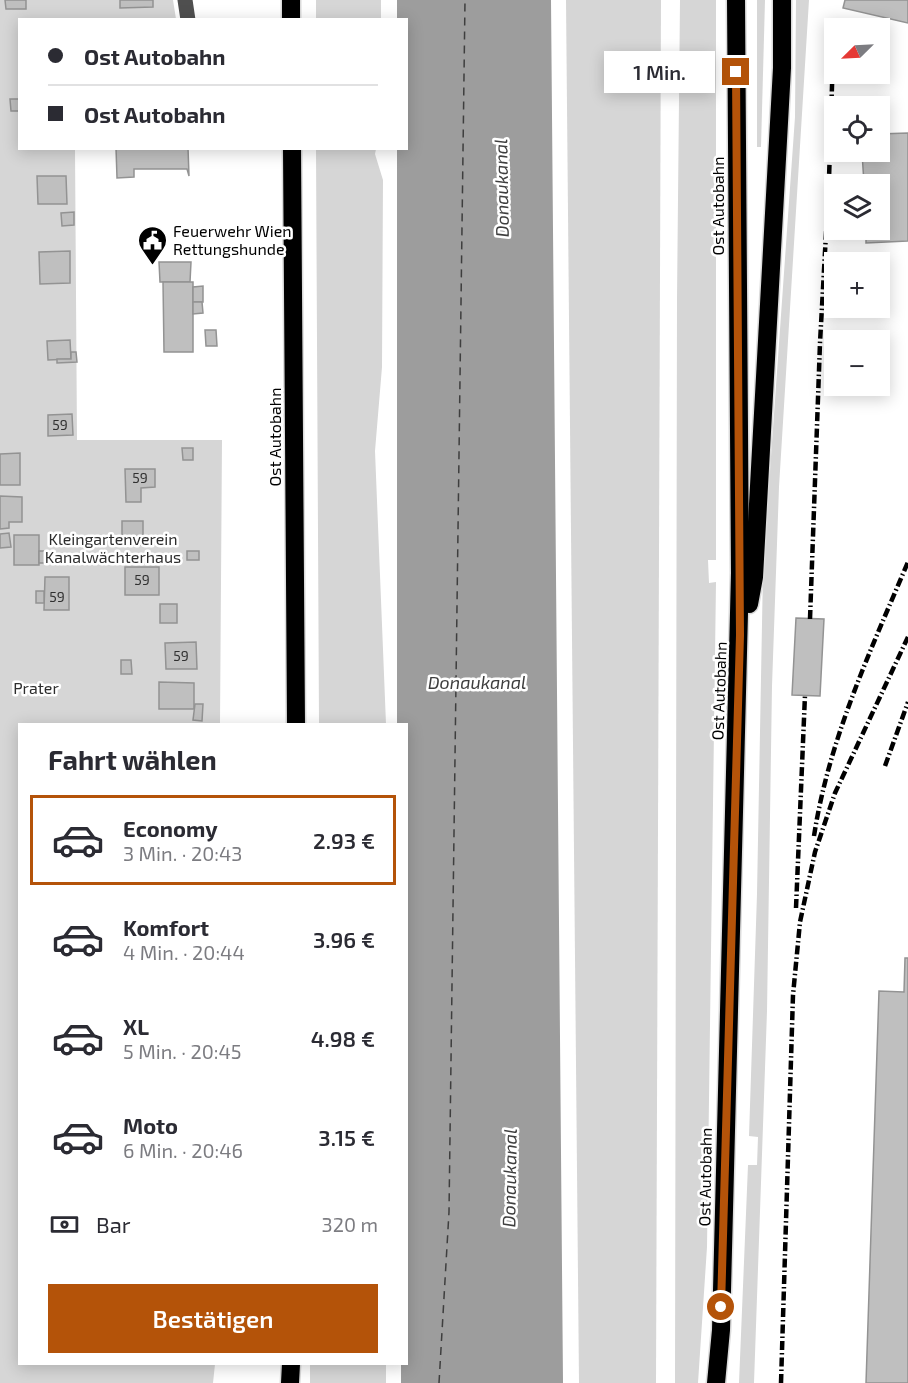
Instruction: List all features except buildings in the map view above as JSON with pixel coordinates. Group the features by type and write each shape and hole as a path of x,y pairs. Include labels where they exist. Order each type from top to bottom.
{"highway":[{"path":"291,0 291,18"},
{"name":"Ost Autobahn","path":"716,1383 721,1330 740,656 736,0"},
{"path":"740,656 753,577 782,68 782,0"},
{"name":"Ost Autobahn","path":"292,150 296,723"},
{"path":"290,1383 291,1365"}],"lane":[{"path":"185,0 188,18"}],"green space":[{"name":"Kleingartenverein Kanalwächterhaus","path":"0,0 173,0 176,18 18,18 18,150 75,150 77,440 222,440 220,723 18,723 18,1365 215,1365 213,1383 0,1383"},
{"path":"316,0 381,0 381,18 316,18"},
{"path":"566,0 661,0 656,1383 579,1383"},
{"path":"680,0 716,0 716,560 708,560 709,583 716,582 707,1247 698,1383 675,1383 677,299"},
{"path":"757,0 765,0 761,147 757,147"},
{"path":"796,0 809,0 779,487 772,686 767,1011 754,1383 739,1383 748,1165 757,1165 758,1137 749,1136 757,894 763,570 795,117"},
{"path":"316,150 376,150 383,180 382,367 375,451 386,723 319,723"},
{"path":"310,1365 386,1365 386,1383 310,1383"}],"water":[{"name":"Donaukanal","path":"397,0 551,0 563,1383 401,1383 401,1365 408,1365 408,723 397,723 397,150 408,150 408,18 397,18"}],"ferry route":[{"path":"439,1383 449,1212 465,0"}],"railway":[{"path":"810,619 832,84"},
{"path":"814,836 840,730 908,562"},
{"path":"781,1383 793,995 800,922 815,852 835,793 908,637"},
{"path":"796,908 805,695"},
{"path":"885,766 908,702"}],"place":[{"name":"Feuerwehr Wien Rettungshunde","path":"152,266"}],"route":[{"path":"721,1307 741,573 736,72"}],"park label":[{"name":"Prater","path":"36,688"}]}
